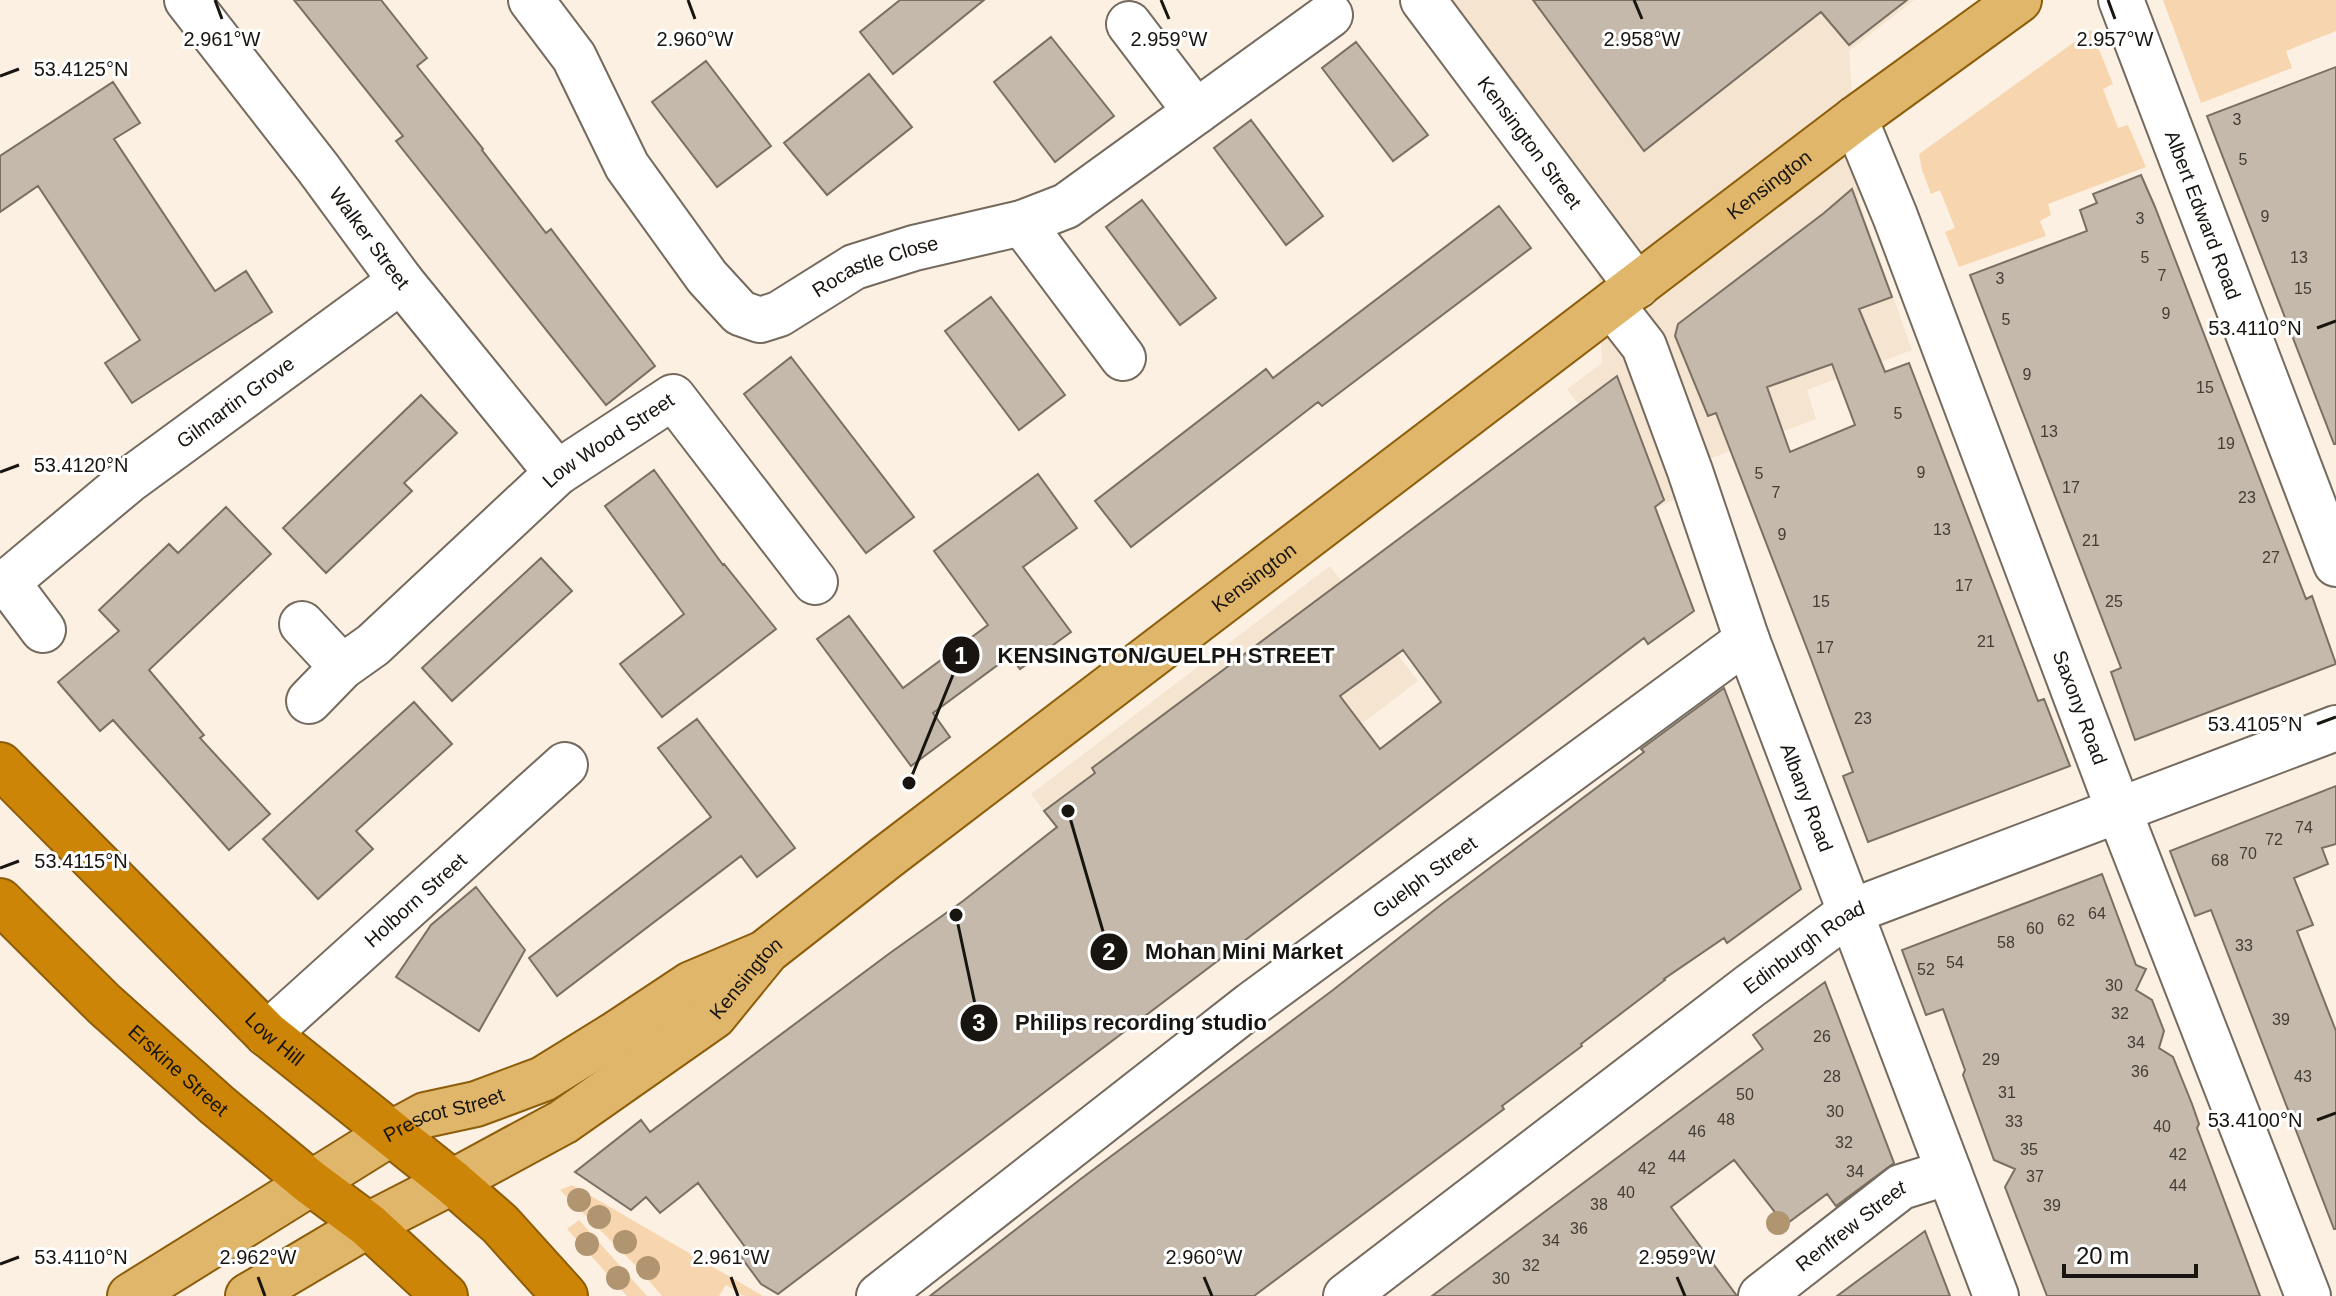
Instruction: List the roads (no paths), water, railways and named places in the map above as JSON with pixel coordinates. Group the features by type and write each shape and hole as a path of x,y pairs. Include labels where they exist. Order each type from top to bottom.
{"highway":[{"name":"Low Hill","path":"0,765 267,1034 500,1224 565,1296"},
{"name":"Erskine Street","path":"0,901 115,1015 217,1105 310,1182 368,1225"},
{"path":"368,1225 445,1296"}],"main road":[{"name":"Kensington","path":"368,1225 563,1122 714,1016 767,951 887,857 1048,737 1481,402 1855,119 2019,0"},
{"name":"Prescot Street","path":"130,1296 310,1182 425,1115 476,1104 543,1079 691,984 767,951"},
{"path":"248,1296 368,1225"}],"street":[{"name":"Walker Street","path":"187,0 318,168 401,281 557,473"},
{"name":"Rocastle Close","path":"531,0 574,57 627,166 707,277 740,313 760,320 779,314 854,267 914,248 1022,223 1066,206 1330,15"},
{"name":"Kensington Street","path":"1423,0 1624,296"},
{"name":"Albert Edward Road","path":"2121,0 2336,564"},
{"path":"1129,24 1196,112"},
{"name":"Saxony Road","path":"1855,119 1895,216 2119,811 2308,1296"},
{"path":"1022,223 1123,358"},
{"name":"Gilmartin Grove","path":"3,585 128,481 401,281"},
{"name":"Albany Road","path":"1624,296 1690,471 1747,640 1996,1296"},
{"name":"Low Wood Street","path":"309,701 557,473 673,397 815,582"},
{"path":"3,585 43,630"},
{"path":"302,624 357,656"},
{"name":"Guelph Street","path":"879,1296 1252,1004 1747,640"},
{"name":"Edinburgh Road","path":"1346,1296 1850,912 2336,728"},
{"name":"Holborn Street","path":"267,1034 565,765"},
{"name":"Renfrew Street","path":"1761,1296 1901,1187 1949,1172"}],"place":[{"name":"KENSINGTON/GUELPH STREET","path":"909,783"},
{"name":"Mohan Mini Market","path":"1068,811"},
{"name":"Philips recording studio","path":"956,915"}]}
